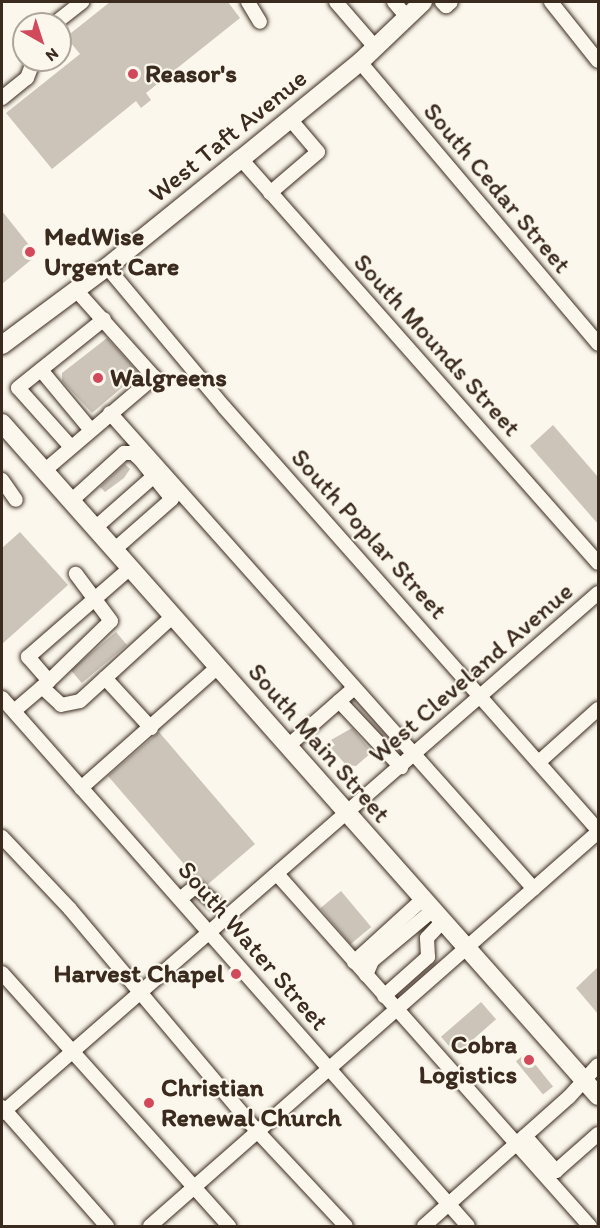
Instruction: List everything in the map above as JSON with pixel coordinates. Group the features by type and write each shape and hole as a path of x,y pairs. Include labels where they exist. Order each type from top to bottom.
{"main road":[{"name":"West Taft Avenue","path":"2,345 107,267 241,159 360,62 423,2"},
{"name":"South Main Street","path":"2,423 598,1096"}],"street":[{"path":"69,12 82,2"},
{"path":"248,2 260,22"},
{"path":"336,2 375,47"},
{"path":"394,2 407,17"},
{"path":"442,2 446,6 451,2"},
{"path":"551,2 598,60"},
{"name":"South Cedar Street","path":"360,62 598,344"},
{"path":"2,98 27,78 29,72"},
{"path":"270,193 318,152 290,119"},
{"name":"South Mounds Street","path":"241,159 598,563"},
{"name":"South Poplar Street","path":"107,267 480,696 540,761 598,831"},
{"path":"44,471 90,429 154,377 79,288"},
{"path":"71,447 18,388 104,319"},
{"path":"41,370 90,429"},
{"path":"110,413 534,889"},
{"path":"71,501 128,452 140,459 171,500 114,550"},
{"path":"94,528 154,476"},
{"path":"2,480 16,501"},
{"path":"130,568 28,657 61,705 68,706 80,701 173,616"},
{"path":"5,704 45,684 110,626 110,615 76,574"},
{"name":"West Cleveland Avenue","path":"2,1110 142,993 277,873 348,814 598,592"},
{"path":"81,788 218,667"},
{"path":"105,678 151,728"},
{"path":"288,746 354,688"},
{"path":"339,701 401,767"},
{"name":"South Water Street","path":"5,704 468,1227"},
{"path":"540,761 598,709"},
{"path":"150,1227 598,831"},
{"path":"2,837 142,993 257,1131 346,1227"},
{"path":"277,873 397,1011 422,1034 521,1140 556,1172 598,1134"},
{"path":"180,899 195,887 213,901"},
{"path":"354,962 433,910"},
{"path":"384,996 421,964 429,952 428,935 433,910"},
{"path":"366,975 372,961 433,910"},
{"path":"421,964 434,978"},
{"path":"2,973 70,1052 229,1227"},
{"path":"403,980 416,994"},
{"path":"424,1227 569,1098 584,1078 598,1065"},
{"path":"2,1110 107,1227"},
{"path":"521,1140 590,1227"}],"building":[{"name":"Reasor's","path":"110,2 228,2 240,18 146,93 151,100 141,108 136,101 52,169 6,113 57,72 72,72 72,60 80,54 72,44 72,32"},
{"path":"2,211 37,255 2,284"},
{"name":"Walgreens","path":"107,338 139,373 92,413 62,381 62,373"},
{"path":"553,425 598,477 598,524 530,446"},
{"path":"125,464 130,469 124,478 105,492 100,487"},
{"path":"20,532 68,585 2,644 2,548"},
{"path":"116,632 127,645 82,683 71,670"},
{"path":"352,728 372,752 356,766 346,765 331,748 335,745 331,740"},
{"path":"159,732 255,844 207,885 196,878 108,776"},
{"path":"341,891 371,927 351,944 320,908"},
{"path":"598,967 598,1014 576,988"},
{"path":"481,1002 496,1019 456,1054 441,1037"},
{"path":"526,1053 553,1086 543,1095 516,1061"}],"place":[{"name":"Reasor's","path":"133,74"},
{"name":"MedWise Urgent Care","path":"30,252"},
{"name":"Walgreens","path":"98,378"},
{"name":"Harvest Chapel","path":"236,974"},
{"name":"Cobra Logistics","path":"529,1060"},
{"name":"Christian Renewal Church","path":"149,1103"}]}
